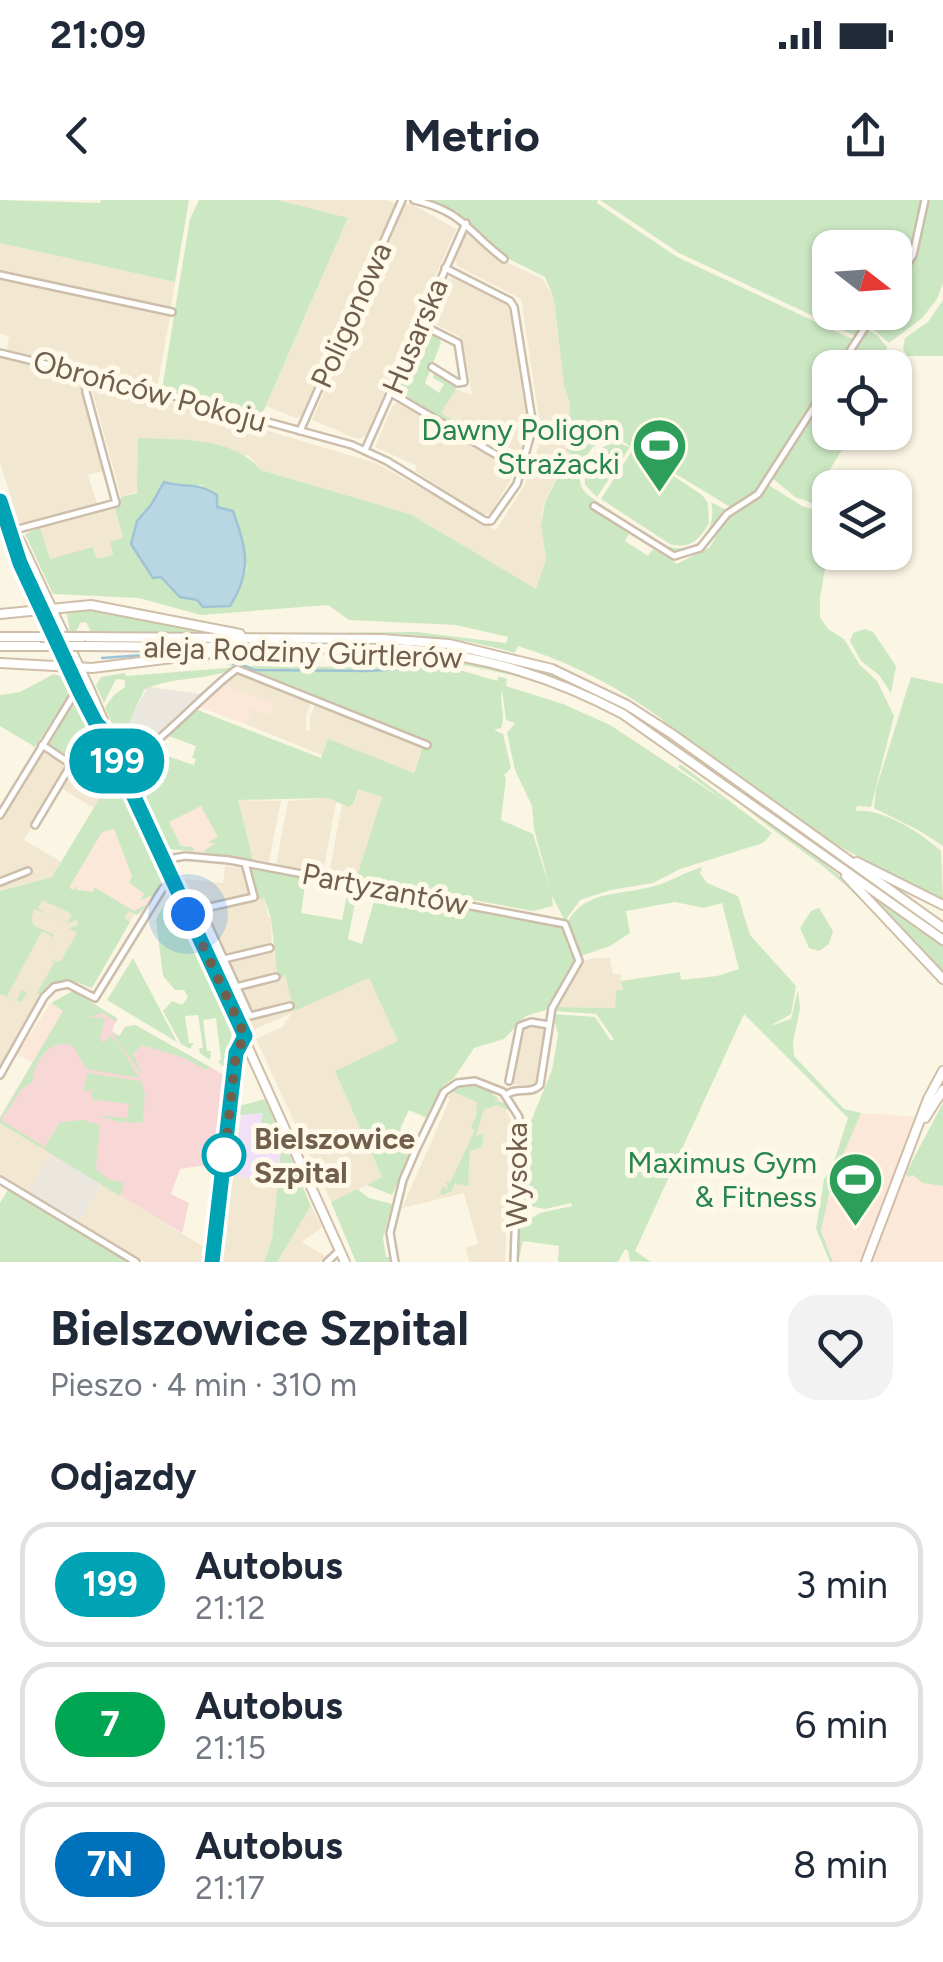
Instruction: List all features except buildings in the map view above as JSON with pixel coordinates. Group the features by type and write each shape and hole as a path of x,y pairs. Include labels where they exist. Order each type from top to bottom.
{"main road":[{"path":"0,500 12,545 78,667 103,720 103,730"},
{"path":"0,614 90,606 269,638"},
{"path":"46,608 68,666 164,860 345,1262"},
{"name":"aleja Rodziny Gürtlerów","path":"0,637 258,648 406,649 499,663 550,679 623,714 943,940"},
{"name":"aleja Rodziny Gürtlerów","path":"0,646 269,638 382,639 449,644 552,669 627,705 943,928"},
{"path":"0,663 126,665 258,648"},
{"path":"835,851 943,905"},
{"path":"833,862 943,978"},
{"path":"212,1262 236,1053 245,1036"},
{"path":"866,1262 928,1100 943,1071"},
{"path":"920,1126 943,1090"}],"street":[{"name":"Poligonowa","path":"300,431 402,200"},
{"path":"414,200 448,210 504,259"},
{"path":"912,256 924,200"},
{"name":"Husarska","path":"366,450 466,223"},
{"path":"390,393 522,470 533,423 514,307 510,301 445,268"},
{"path":"0,275 172,312"},
{"path":"420,324 458,343 464,382 458,384 432,367"},
{"name":"Obrońców Pokoju","path":"0,353 85,372 366,450 485,520 494,519 522,470"},
{"path":"11,532 116,503 86,392 85,372"},
{"path":"594,506 674,556 695,552 727,514 758,494 812,410"},
{"path":"42,745 99,775 121,768 237,669 427,745"},
{"path":"0,815 72,696"},
{"path":"36,825 72,762"},
{"name":"Partyzantów","path":"164,860 185,856 245,863 565,924 578,963 553,1004 550,1025"},
{"path":"245,863 254,897 201,909 250,1016 290,1006"},
{"path":"0,882 28,870"},
{"path":"0,1076 50,990 68,984 95,998 164,886 173,880"},
{"path":"224,960 270,948"},
{"path":"236,987 276,977"},
{"path":"396,1262 390,1233 403,1180 444,1092 457,1083 475,1081 505,1094 516,1088 540,1087 550,1025 531,1022 520,1026 509,1081"},
{"name":"Wysoka","path":"505,1094 514,1105 520,1124 514,1183 514,1262"},
{"path":"0,1190 2,1181 136,1262"},
{"path":"327,1262 340,1250"}],"shaded area":[{"path":"278,200 387,200 395,204 301,416 296,418 266,406 348,219"},
{"path":"410,203 456,229 365,437 357,439 312,420 405,205"},
{"path":"467,233 497,258 543,279 554,299 564,386 570,403 570,452 544,503 541,527 546,559 536,590 410,514 261,470 248,455 121,497 89,378 376,463 496,530 524,486 539,445 540,424 521,299 457,266 455,259"},
{"path":"0,243 175,282 171,308 0,271"},
{"path":"0,278 170,316 158,383 152,386 7,350 9,336 0,334"},
{"path":"453,278 509,309 527,422 519,457 441,413 455,389 472,395 463,342 459,336 432,323 430,317 447,279"},
{"path":"0,359 79,376 104,471 88,475 97,504 19,524 0,462"},
{"path":"398,403 515,472 491,513 484,515 415,471 417,466 375,447 392,406"},
{"path":"115,509 123,539 110,543 113,555 97,559 94,548 49,559 40,528"},
{"path":"236,673 311,702 306,730 310,731 315,704 423,746 413,773 328,740 322,755 245,724 252,709 229,686 229,678"},
{"path":"229,678 230,687 274,704 268,715 252,709 245,724 197,706"},
{"path":"148,687 202,694 150,742 126,727"},
{"path":"44,750 94,780 101,795 94,808 56,785 24,840 61,862 52,877 0,891 0,822"},
{"path":"358,789 382,797 356,879 332,875 330,868 342,805 349,807 355,803"},
{"path":"202,798 230,856 174,849 159,818"},
{"path":"327,798 336,802 323,873 276,865 288,801"},
{"path":"237,800 281,801 269,862 253,860"},
{"path":"110,818 133,878 156,894 144,913 134,915 95,888 93,892 69,888"},
{"path":"225,866 249,869 257,898 264,897 271,917 272,949 283,975 369,977 399,1042 363,1133 382,1178 331,1202 256,1039 282,1027 292,1013 253,1030 182,879 223,883"},
{"path":"45,882 94,887 134,915 92,988 69,980 53,984 44,992 0,1069 0,958"},
{"path":"610,958 613,974 621,974 623,990 615,1008 555,1007 584,961"},
{"path":"73,994 117,1018 112,1031 119,1036 125,1027 137,1026 224,1075 213,1164 180,1169 171,1194 189,1203 182,1233 0,1123"},
{"path":"51,1003 64,1010 33,1063 17,1054"},
{"path":"529,1024 547,1029 537,1086 511,1084 520,1031"},
{"path":"459,1087 493,1093 511,1120 505,1262 469,1262 466,1247 478,1244 464,1193 402,1208 450,1099 447,1097"},
{"path":"242,1109 272,1114 303,1184 233,1176"},
{"path":"861,1113 919,1117 863,1262 833,1262 821,1231 832,1180"},
{"path":"0,1123 51,1154 29,1192 0,1174"},
{"path":"51,1154 101,1184 79,1222 29,1192"},
{"path":"906,1173 943,1186 943,1262 871,1262"},
{"path":"233,1176 278,1181 272,1239 264,1262 222,1262"},
{"path":"101,1184 204,1247 202,1262 145,1262 79,1222"},
{"path":"311,1206 322,1227 302,1242 325,1256 321,1262 277,1262"}],"green space":[{"path":"0,200 189,200 175,282 0,243"},
{"path":"199,200 278,200 348,218 264,410 257,415 162,389 190,219"},
{"path":"426,200 598,200 597,203 677,257 812,320 812,330 833,330 854,340 847,350 812,350 812,405 762,483 730,507 617,438 591,449 580,481 582,488 607,509 667,546 687,547 702,539 711,523 711,502 726,510 699,544 673,552 593,501 592,508 629,534 625,541 648,556 653,549 677,564 710,547 725,520 759,496 767,484 812,509 812,570 825,570 820,617 828,629 844,639 860,665 877,681 894,716 871,807 857,806 856,811 889,818 941,851 943,901 840,847 646,708 557,660 518,646 515,653 423,636 268,633 417,632 506,643 508,637 456,625 349,620 328,605 201,615 139,598 53,594 25,534 40,528 50,559 93,547 97,559 113,555 110,542 123,538 115,509 121,497 137,493 138,438 220,445 249,459 261,470 410,514 536,589 546,559 541,527 545,502 570,453 570,403 564,386 554,299 545,277 503,256 456,211","holes":["176,485 202,485 247,568 240,588 167,584 160,577 137,521"]},
{"path":"600,200 922,200 912,241 912,230 812,230 812,315 679,253"},
{"path":"927,200 943,200 943,283 937,299 912,326 912,261"},
{"path":"943,300 943,356 912,356 912,350 903,349 905,338 928,322"},
{"path":"426,330 437,335 441,343 425,383 439,393 444,384 433,378 434,374 457,387 441,413 451,419 449,423 396,391 420,332"},
{"path":"867,330 887,347 886,350 854,350"},
{"path":"874,330 906,330 889,343"},
{"path":"812,415 812,450 842,450 830,470 812,470 812,503 795,497 772,478"},
{"path":"616,442 630,447 597,497 585,485 588,463 596,452"},
{"path":"633,449 708,503 709,523 693,542 683,546 670,544 601,499"},
{"path":"66,609 95,609 227,634 92,634 86,622 80,623 76,632 70,632"},
{"path":"865,629 873,632 896,666 891,693 879,675 861,661 850,641 853,633"},
{"path":"89,640 417,644 479,654 539,670 597,694 652,725 943,932 943,936 650,727 594,694 541,672 477,655 417,647"},
{"path":"353,652 438,658 521,674 586,698 659,741 837,873 943,986 856,895 821,865 662,745 614,715 563,691 509,674 393,657 272,656 95,671 228,654"},
{"path":"235,667 144,690 127,727 150,742 131,758 126,757 113,727 117,723 112,724 105,707 125,687 125,680 116,679 104,703 96,686 101,677 125,673 126,676"},
{"path":"237,667 453,668 497,681 499,676 507,679 506,686 563,704 610,725 728,803 678,767 680,764 772,833 763,843 680,869 653,883 580,900 565,921 552,896 553,906 533,911 385,884 378,877 372,882 356,879 382,797 358,789 349,807 327,798 238,800 253,860 203,852 215,843 207,843 218,837 201,806 169,822 181,846 193,847 194,851 168,849 130,768 150,750 194,765 196,746 166,735 195,709 321,758 328,739 414,773 425,740","holes":["502,690 506,720 515,723 507,733 515,770 532,806 534,829 551,892 533,834 501,820 504,775 511,768 503,734 494,730 502,724"]},
{"path":"54,674 63,677 71,691 35,747 0,726 0,695 20,692"},
{"path":"911,677 943,684 943,846 874,808 876,789"},
{"path":"74,700 109,770 89,769 49,745"},
{"path":"113,778 164,880 156,894 140,900 144,894 129,882 132,876 114,829 102,832 69,888 74,890 77,886 77,890 93,892 94,887 134,911 148,904 137,915 128,911 124,918 130,922 92,988 65,981 53,984 41,995 37,993 54,963 50,960 60,962 77,933 69,928 78,925 77,920 68,923 48,915 68,922 72,914 42,900 38,908 46,914 34,909 31,920 54,935 48,946 52,936 42,931 7,996 11,998 0,994 0,891 52,877 101,796 94,780"},
{"path":"702,867 700,873 707,883 738,896 750,935 796,986 791,1014 770,1026 791,1019 798,990 800,1008 794,1056 844,1109 861,1113 832,1181 821,1231 833,1262 816,1229 824,1179 831,1171 848,1118 744,1014 635,1251 651,1262 630,1261 625,1249 618,1262 558,1262 559,1246 523,1241 518,1262 520,1225 540,1213 572,1206 571,1203 545,1209 520,1204 518,1182 525,1126 531,1121 552,1070 558,1035 553,1014 595,1017 611,1041 614,1039 596,1014 554,1011 555,1007 615,1008 616,991 623,990 621,981 680,972 681,980 739,969 722,903 704,908 675,902 626,911 630,933 610,946 581,956 567,923 595,898 658,885"},
{"path":"249,869 306,877 301,913 342,920 349,885 358,887 348,939 362,944 377,890 565,924 579,958 552,1008 526,1016 504,1039 474,1048 454,1078 442,1087 427,1118 409,1110 400,1129 417,1138 392,1195 367,1185 382,1177 335,1071 398,1041 369,978 294,1011 285,975 278,980 271,918 264,898 257,899"},
{"path":"852,879 943,944 943,974"},
{"path":"170,895 232,1029 228,1070 218,1062 221,1059 216,1018 203,1020 210,1060 200,1053 203,1047 198,1015 185,1016 189,1043 194,1043 190,1049 181,1044 163,1011 172,1001 182,1005 188,997 184,990 175,990 163,976 156,919"},
{"path":"819,908 833,931 829,944 819,951 809,948 800,928 811,911"},
{"path":"133,958 177,1042 107,1000"},
{"path":"73,991 117,1018 117,1022 102,1013 89,1017 105,1018 100,1038 103,1043 110,1036 120,1045 139,1078 86,1069 73,1046 50,1048 36,1066 32,1082 22,1089 1,1120 42,1145 41,1148 0,1123 0,1118 63,1011 51,1003"},
{"path":"135,1025 210,1067 206,1070 184,1058 142,1045 133,1054 143,1076 112,1033 120,1036 125,1027"},
{"path":"88,1073 141,1081 145,1094 143,1122 123,1123 97,1115 127,1118 129,1104 94,1102 90,1092 95,1089 83,1091"},
{"path":"467,1083 480,1084 503,1095 493,1092 499,1099 493,1100 504,1103 506,1098 515,1111 511,1113 508,1107 498,1105 484,1109 476,1136 484,1133 482,1147 470,1151 468,1183 472,1184 455,1183 451,1192 442,1195 443,1186 448,1190 446,1182 450,1183 475,1130 471,1127 477,1102 449,1090"},
{"path":"265,1099 311,1206 277,1262 264,1262 272,1239 278,1181 256,1178 257,1174 278,1176 281,1151 275,1135 258,1133 263,1113 238,1115 239,1106"},
{"path":"943,1103 943,1186 923,1183 906,1173"},
{"path":"84,1120 100,1125 96,1169 108,1179 124,1183 120,1196 43,1149 60,1122"},
{"path":"357,1189 369,1198 392,1204 383,1238 386,1257 394,1262 356,1262 331,1202"},
{"path":"8,1190 128,1262 0,1262 0,1203"}],"water":[{"path":"164,482 210,491 217,495 217,507 233,511 245,559 242,581 230,606 203,607 197,600 180,597 161,577 153,578 131,544 137,521"}],"waterway":[{"path":"102,658 158,654"},
{"path":"228,664 254,670 427,667"}],"bus line":[{"name":"199","path":"0,501 20,563 80,692 103,730 245,1036 236,1053 212,1262"}],"place":[{"name":"Dawny Poligon Strażacki","path":"659,495"},
{"name":"Bielszowice Szpital","path":"224,1155"},
{"name":"Maximus Gym & Fitness","path":"856,1228"}],"route":[{"path":"188,914 245,1036 236,1053 224,1162 224,1155"}]}
